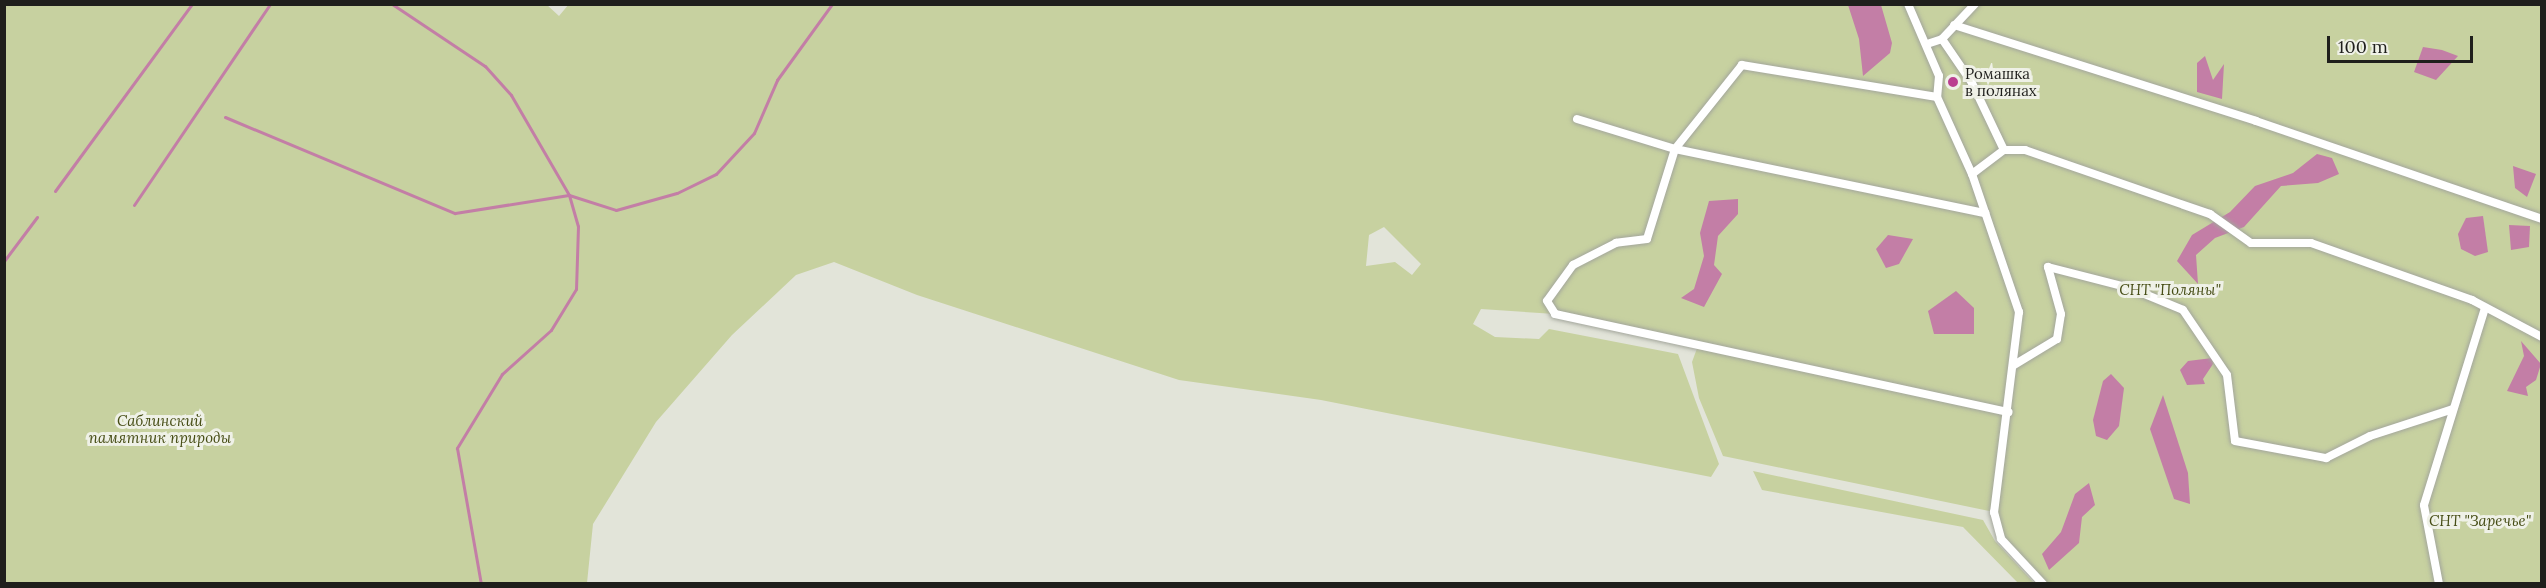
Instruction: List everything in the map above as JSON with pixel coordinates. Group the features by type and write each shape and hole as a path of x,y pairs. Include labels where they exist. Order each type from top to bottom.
{"street":[{"path":"1908,4 1939,76 1937,97 1972,174 2019,312 2010,411 1994,512 2001,539 2043,584"},
{"path":"1927,44 1942,39 1976,4"},
{"path":"1954,26 2256,121 2541,219"},
{"path":"1942,39 1972,83 2004,150"},
{"path":"1937,97 1742,65 1675,149 1647,239 1616,243 1573,265 1547,301 1555,314 2010,411"},
{"path":"1577,119 1675,149 1985,213"},
{"path":"1972,174 2004,150 2025,150 2210,214 2251,243 2311,243 2486,308 2541,337"},
{"path":"2014,365 2057,339 2061,314 2048,267 2130,288 2183,310 2227,375 2235,441 2326,458 2370,436 2453,409"},
{"path":"2439,584 2424,505 2486,308"}],"green space":[{"path":"546,4 559,16 569,4 2541,5 2541,583 2043,583 2001,539 1994,512 1723,456 1699,398 1692,362 1699,343 1555,314 1481,309 1473,324 1495,337 1539,339 1549,329 1678,354 1719,464 1711,477 1321,400 1179,380 917,295 834,262 796,275 732,335 656,422 593,524 587,583 5,583 4,5","holes":["1384,227 1421,264 1412,275 1395,262 1366,266 1369,235"]},
{"path":"1753,471 1983,520 1995,541 2034,583 2018,583 1963,527 1762,490"}],"shaded area":[{"path":"1848,5 1881,5 1892,43 1890,53 1863,76 1859,39"},
{"path":"2423,47 2442,50 2458,56 2436,80 2414,72"},
{"path":"2205,56 2213,80 2224,64 2222,99 2197,92 2197,63"},
{"path":"2317,154 2332,158 2339,174 2318,183 2281,186 2244,227 2215,238 2196,255 2198,284 2177,261 2192,235 2230,212 2255,186 2293,173"},
{"path":"2513,166 2536,174 2527,197 2515,188"},
{"path":"1738,199 1738,214 1718,236 1714,265 1722,274 1704,307 1681,298 1694,289 1704,256 1700,233 1709,201"},
{"path":"2483,216 2488,252 2475,256 2461,249 2458,234 2466,218"},
{"path":"2509,225 2530,226 2529,247 2511,250"},
{"path":"1888,235 1913,239 1899,264 1886,268 1876,249"},
{"path":"1956,291 1974,308 1974,334 1934,334 1928,311"},
{"path":"2521,341 2541,364 2536,380 2526,387 2528,396 2507,391 2524,356"},
{"path":"2212,358 2213,364 2203,379 2205,384 2187,385 2180,370 2188,361"},
{"path":"2111,374 2124,388 2119,426 2107,440 2096,436 2093,420 2103,381"},
{"path":"2163,395 2188,473 2190,504 2174,499 2150,429"},
{"path":"2089,483 2095,505 2082,517 2079,543 2049,570 2042,554 2061,532 2075,494"}],"waterway":[{"path":"55,191 192,4"},
{"path":"134,205 270,4"},
{"path":"392,4 485,66 511,95 569,195 578,226 576,289 551,330 502,374 457,448 481,584"},
{"path":"225,117 455,213 569,195 616,210 677,193 716,174 754,133 777,80 832,4"},
{"path":"4,261 37,217"}],"place":[{"name":"Ромашка в полянах","path":"1953,82"}],"park label":[{"name":"СНТ \"Поляны\"","path":"2170,290"},
{"name":"Саблинский памятник природы","path":"160,428"},
{"name":"СНТ \"Заречье\"","path":"2480,521"}]}
